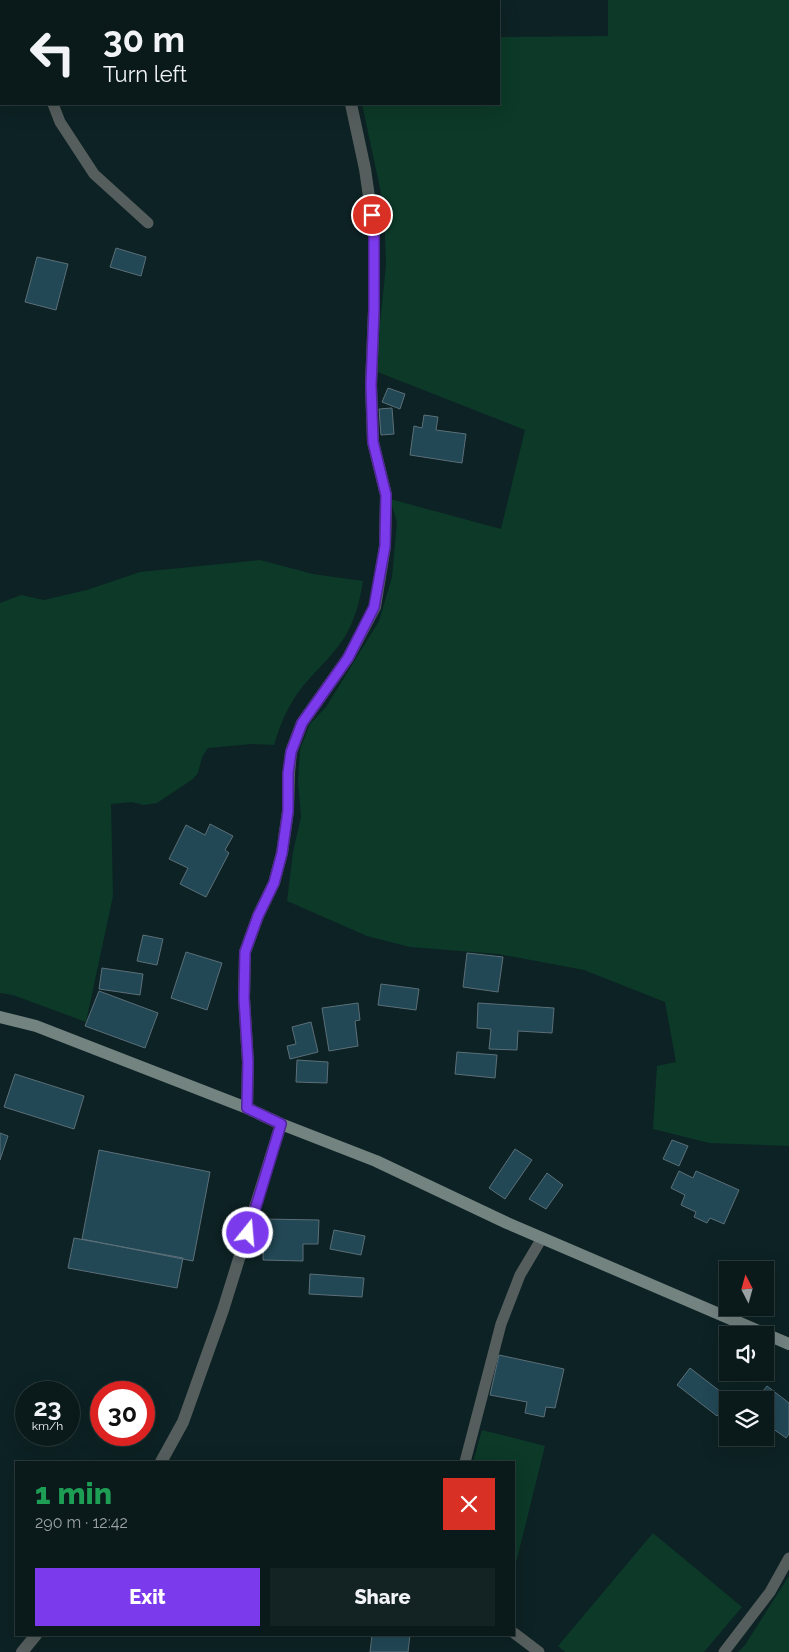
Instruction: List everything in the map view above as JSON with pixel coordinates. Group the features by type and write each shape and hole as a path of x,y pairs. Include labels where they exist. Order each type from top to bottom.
{"street":[{"path":"247,1108 248,1062 244,998 245,952 258,916 274,883 282,853 288,811 288,773 291,752 302,723 348,658 374,607 385,546 386,495 373,442 371,385 374,310 374,231 365,169 351,105"},
{"path":"0,1017 36,1026 376,1160 542,1238 789,1344"},
{"path":"162,1461 183,1422 224,1310 281,1124"},
{"path":"22,1652 35,1636"}],"lane":[{"path":"53,105 60,122 94,174 148,223"},
{"path":"465,1461 501,1324 520,1275 542,1238"},
{"path":"724,1652 770,1592 789,1558"},
{"path":"515,1634 539,1652"}],"green space":[{"path":"608,0 789,0 789,1146 709,1143 653,1129 657,1066 676,1062 665,1002 584,970 498,954 410,947 367,936 287,901 293,852 301,817 298,780 300,749 310,724 326,707 379,621 392,577 397,522 390,499 501,529 525,430 375,371 386,265 384,207 362,105 500,105 500,37 608,36"},
{"path":"260,560 313,574 363,581 357,608 347,633 293,700 282,721 274,745 252,744 208,748 202,757 198,773 193,779 157,803 144,805 132,802 111,804 113,896 86,1022 13,995 0,993 0,603 21,595 44,600 87,590 140,572"},
{"path":"482,1430 545,1446 515,1567 515,1461 473,1461"},
{"path":"653,1533 742,1607 704,1652 565,1652 558,1646"},
{"path":"789,1576 789,1652 738,1652 745,1645"}],"building":[{"path":"116,248 146,257 141,276 110,267"},
{"path":"37,257 68,264 56,310 25,302"},
{"path":"388,388 405,394 400,409 382,402"},
{"path":"392,408 394,434 381,435 379,409"},
{"path":"424,415 438,417 436,430 466,434 462,463 410,455 414,426 422,428"},
{"path":"210,824 233,836 225,850 229,853 206,897 180,884 188,868 169,859 186,825 205,835"},
{"path":"143,935 163,939 157,965 137,961"},
{"path":"186,952 222,963 207,1010 171,998"},
{"path":"467,953 503,957 498,992 463,987"},
{"path":"102,968 143,974 140,995 99,989"},
{"path":"381,984 419,989 416,1010 378,1005"},
{"path":"99,991 158,1013 145,1048 85,1026"},
{"path":"358,1003 360,1020 355,1021 358,1046 329,1051 322,1008"},
{"path":"478,1003 554,1008 552,1033 518,1031 517,1050 489,1049 491,1029 477,1028"},
{"path":"311,1022 318,1052 290,1059 287,1046 296,1044 292,1027"},
{"path":"457,1052 497,1055 495,1078 455,1074"},
{"path":"297,1060 328,1062 327,1083 296,1082"},
{"path":"15,1074 84,1096 74,1129 4,1107"},
{"path":"0,1133 8,1136 0,1160"},
{"path":"672,1140 688,1146 679,1166 663,1159"},
{"path":"515,1149 532,1160 505,1199 489,1188"},
{"path":"99,1150 210,1172 193,1261 82,1239"},
{"path":"679,1171 693,1178 696,1171 739,1190 724,1224 710,1218 707,1223 694,1217 696,1212 681,1205 685,1195 671,1188"},
{"path":"547,1173 563,1185 546,1209 529,1199"},
{"path":"264,1219 319,1220 318,1244 303,1244 303,1261 263,1260"},
{"path":"334,1230 365,1236 361,1255 330,1249"},
{"path":"74,1238 183,1258 177,1288 68,1268"},
{"path":"310,1274 364,1278 362,1297 309,1294"},
{"path":"499,1355 564,1369 555,1408 546,1407 544,1417 525,1413 527,1402 490,1395"},
{"path":"690,1368 720,1391 719,1414 717,1416 677,1385"},
{"path":"767,1386 773,1391 763,1391"},
{"path":"774,1391 789,1403 789,1434 786,1438 774,1429"},
{"path":"372,1636 410,1636 408,1652 370,1652"}],"route":[{"path":"248,1233 281,1124 247,1108 248,1062 244,998 245,952 258,916 274,883 282,853 288,811 288,773 291,752 302,723 348,658 374,607 385,546 386,495 373,442 371,385 374,310 374,231 372,215"}]}
